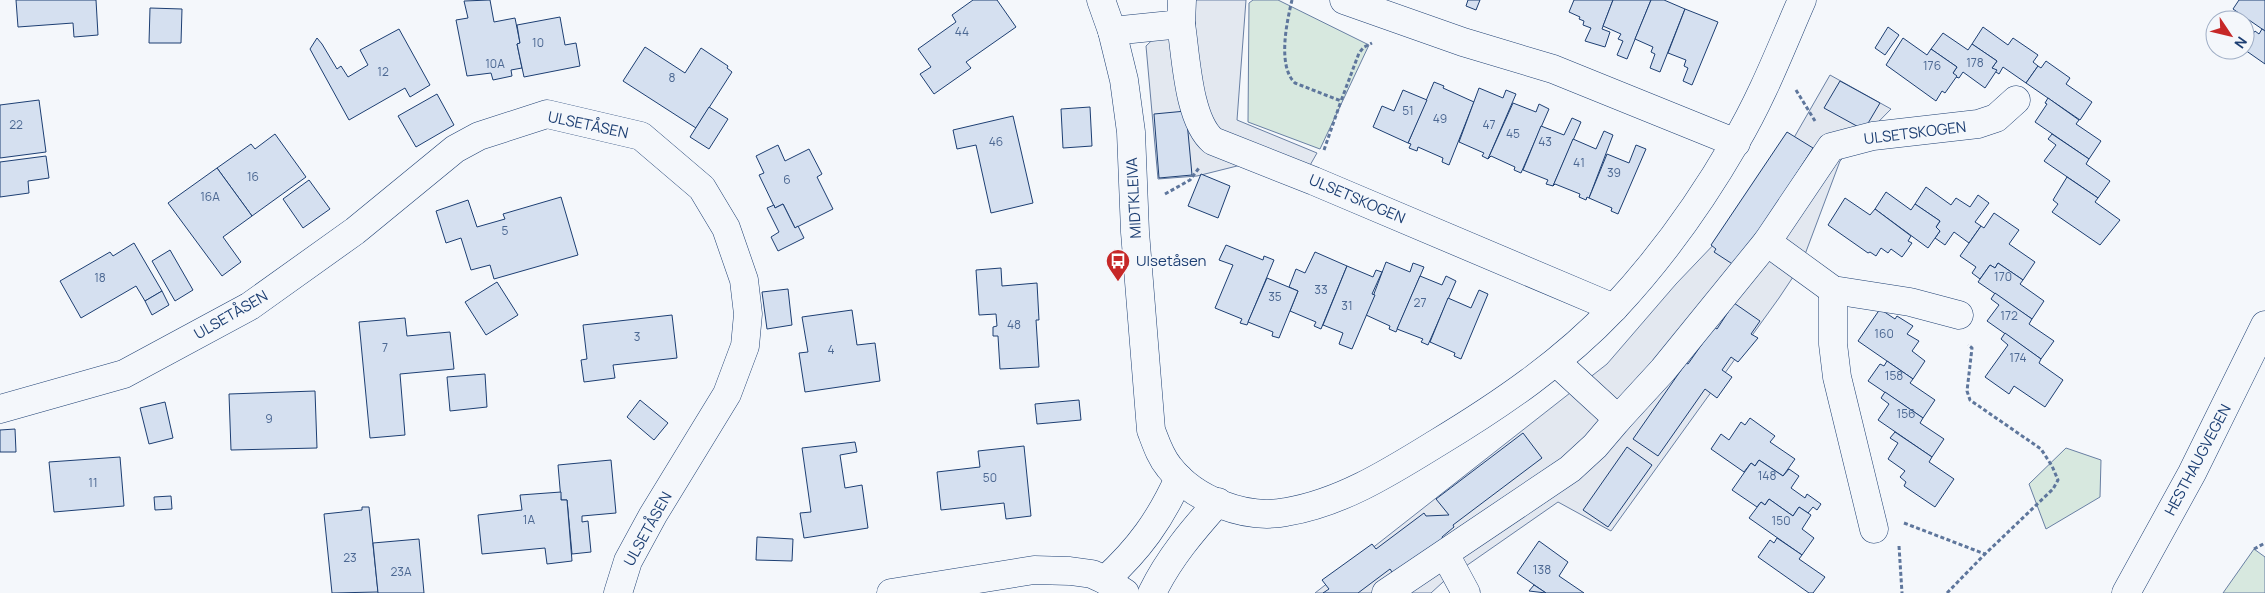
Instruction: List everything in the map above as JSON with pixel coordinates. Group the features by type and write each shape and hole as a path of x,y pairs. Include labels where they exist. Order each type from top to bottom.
{"street":[{"name":"MIDTKLEIVA","path":"1101,0 1112,31 1124,80 1131,132 1135,232 1151,430 1158,449 1168,466 1179,478 1198,492 1218,502"},
{"path":"1344,0 1406,23 1553,69 1736,143"},
{"path":"1152,593 1174,554 1218,502 1246,512 1267,514 1284,513 1328,502 1399,466 1485,414 1556,362 1614,308 1665,246 1707,187 1736,143 1759,97 1802,0"},
{"path":"1112,31 1181,12"},
{"name":"ULSETSKOGEN","path":"1181,12 1197,121 1207,136 1214,141 1314,181 1614,308"},
{"name":"ULSETSKOGEN","path":"1831,147 1873,136 1978,124 1996,118 2016,100"},
{"name":"ULSETÅSEN","path":"0,409 124,374 250,306 356,231 456,149 479,136 547,114 641,136 702,188 726,228 744,280 748,314 745,346 727,394 653,515 628,561 618,593"},
{"path":"1386,593 1570,469 1595,446 1663,370 1766,242 1831,147"},
{"path":"1766,242 1833,290 1910,302 1951,314"},
{"path":"1833,290 1832,344 1837,377 1880,522"},
{"name":"HESTHAUGVEGEN","path":"2126,593 2192,473 2265,325"},
{"path":"1556,362 1618,419"},
{"path":"891,593 1034,570 1092,574 1115,586 1129,558 1148,535 1179,478"},
{"path":"1446,554 1466,593"}],"path":[{"path":"1292,0 1286,28 1285,44 1285,60 1292,80 1341,102"},
{"path":"1314,181 1359,53 1364,47 1399,32 1406,23"},
{"path":"1791,81 1831,147"},
{"path":"1163,196 1190,180 1197,173 1214,141"},
{"path":"1947,593 2053,489 2058,480 2041,449 1970,400 1967,392 1972,348 1951,330 1951,314"},
{"path":"1880,522 1985,554"},
{"path":"1880,522 1900,550 1902,593"},
{"path":"2254,549 2265,543"}],"shaded area":[{"path":"1194,0 1246,0 1237,120 1317,153 1297,188 1241,165 1197,176 1158,179 1146,46"},
{"path":"1253,0 1278,0 1369,45 1320,149 1248,122 1249,3"},
{"path":"1830,75 1891,109 1840,161 1801,265 1611,531 1558,502 1443,582 1431,593 1315,593 1607,364 1676,284 1761,195"},
{"path":"2066,448 2101,460 2100,497 2046,529 2029,484"},
{"path":"2254,549 2265,557 2265,593 2223,593"}],"building":[{"path":"16,0 96,0 98,35 74,37 73,23 18,27"},
{"path":"490,0 494,22 515,18 520,43 517,44 522,68 511,70 512,76 493,80 491,73 467,76 456,20 468,18 464,1"},
{"path":"973,0 997,0 1016,27 966,62 971,68 934,94 920,74 931,67 918,49 956,22 952,15"},
{"path":"1468,0 1480,0 1476,10 1466,6"},
{"path":"1574,0 1613,0 1602,29 1610,32 1605,47 1585,41 1591,28 1583,25 1584,21 1579,19 1580,17 1569,12"},
{"path":"1613,0 1651,0 1627,59 1617,55 1623,41 1618,39 1621,34 1603,26"},
{"path":"1651,0 1664,0 1685,9 1660,72 1650,68 1655,54 1651,52 1653,47 1635,39"},
{"path":"2239,0 2265,0 2265,31 2255,24 2255,10 2233,9"},
{"path":"150,8 182,9 181,43 149,43"},
{"path":"1685,9 1718,22 1692,85 1683,81 1688,68 1684,66 1686,60 1668,53"},
{"path":"560,17 565,45 576,43 580,66 524,77 517,44 520,43 517,25"},
{"path":"1888,27 1899,35 1885,55 1875,48"},
{"path":"1983,27 2008,45 2013,38 2038,55 2033,62 2038,66 2026,83 2003,67 1999,74 1996,72 1992,68 1997,61 1972,44"},
{"path":"399,29 430,85 410,97 405,88 349,120 310,49 317,38 337,69 341,66 348,77 368,65 360,50"},
{"path":"2262,29 2265,31 2265,64 2255,57 2255,31 2259,34"},
{"path":"1943,33 1968,50 1972,44 1997,61 1992,68 1997,70 1985,88 1963,72 1959,78 1956,77 1953,73 1957,67 1931,49"},
{"path":"1903,38 1927,55 1931,49 1957,67 1953,73 1957,76 1945,93 1942,91 1936,101 1886,65"},
{"path":"645,47 685,73 701,48 728,66 727,68 732,72 696,128 623,81"},
{"path":"2046,61 2070,78 2066,84 2092,102 2080,120 2026,83 2038,66 2041,68"},
{"path":"1840,81 1880,103 1864,130 1824,108"},
{"path":"1434,82 1474,102 1449,165 1442,162 1443,158 1418,147 1417,151 1409,148 1411,144 1408,143"},
{"path":"1479,88 1503,98 1506,90 1516,94 1488,159 1482,156 1484,153 1459,142"},
{"path":"1403,90 1427,100 1408,143 1373,127 1382,106 1394,111"},
{"path":"437,94 454,125 416,147 398,116"},
{"path":"2048,98 2079,120 2076,124 2101,141 2089,159 2035,122 2047,104 2045,103"},
{"path":"39,100 46,152 0,158 0,105"},
{"path":"1513,103 1536,112 1539,104 1549,109 1521,173 1514,170 1515,167 1491,156 1488,159"},
{"path":"709,107 728,119 709,149 690,137"},
{"path":"1090,107 1092,146 1063,148 1061,109"},
{"path":"1186,111 1192,175 1159,178 1154,114"},
{"path":"1013,116 1033,203 991,213 976,145 957,149 953,130"},
{"path":"1572,118 1581,122 1553,186 1546,184 1548,180 1523,170 1541,126 1564,135"},
{"path":"1604,131 1613,135 1589,198 1587,197 1586,200 1579,197 1580,194 1555,184 1553,186 1573,139 1596,149"},
{"path":"1787,132 1813,148 1755,238 1734,265 1714,252 1716,249 1711,245"},
{"path":"275,134 306,177 252,216 217,168 251,144 255,149"},
{"path":"2052,134 2089,159 2086,164 2110,181 2098,198 2044,161 2056,145 2048,139"},
{"path":"778,145 785,161 809,149 822,174 817,177 833,209 795,228 783,204 775,208 759,175 764,173 756,156"},
{"path":"1636,145 1646,149 1618,214 1611,211 1612,208 1589,198 1607,154 1629,163"},
{"path":"46,156 49,178 28,181 29,193 0,197 0,162"},
{"path":"217,168 252,216 223,237 241,262 222,276 168,203"},
{"path":"1201,174 1230,186 1218,218 1188,206"},
{"path":"2067,177 2098,198 2095,202 2120,220 2100,245 2052,212 2058,204 2053,200"},
{"path":"309,180 330,209 303,228 283,199"},
{"path":"1926,187 1951,205 1956,198 1970,207 1978,195 1989,203 1975,222 1981,226 1969,243 1954,232 1945,245 1935,238 1940,231 1936,227 1940,221 1915,204"},
{"path":"1886,192 1911,210 1915,204 1940,221 1936,227 1940,231 1928,248 1875,209"},
{"path":"561,197 578,255 494,279 490,265 471,270 461,238 446,243 436,211 468,200 477,227 505,219 503,214"},
{"path":"1845,198 1870,215 1875,209 1911,236 1908,241 1912,243 1902,257 1891,249 1888,253 1881,248 1876,256 1870,252 1868,253 1828,225"},
{"path":"783,204 795,228 798,226 804,238 778,251 771,237 779,232 767,208 774,205 775,208"},
{"path":"1994,213 2019,230 2009,244 2035,262 2023,280 1998,263 1995,268 1990,265 1980,279 1972,273 1976,267 1960,256 1981,226 1984,228"},
{"path":"134,243 162,291 145,301 136,286 81,318 60,281 110,252 113,256"},
{"path":"1226,245 1263,260 1264,256 1274,260 1247,325 1240,323 1242,319 1215,308 1233,265 1219,260"},
{"path":"170,250 193,290 175,301 152,261"},
{"path":"1315,252 1347,266 1321,329 1314,326 1316,322 1290,311 1298,291 1289,287 1296,269 1305,273"},
{"path":"1386,262 1410,272 1413,263 1424,267 1396,332 1389,329 1390,326 1366,315"},
{"path":"1998,263 2023,280 2020,284 2044,301 2032,319 1978,282 1990,265 1995,268"},
{"path":"1347,266 1373,277 1376,270 1382,272 1372,294 1375,295 1352,349 1339,344 1343,333 1323,325"},
{"path":"1001,268 1002,286 1037,283 1039,320 1036,320 1039,367 1000,369 998,336 993,336 993,327 997,326 996,314 979,315 976,270"},
{"path":"1420,276 1442,285 1446,276 1456,281 1428,345 1421,342 1423,339 1397,329"},
{"path":"1267,278 1298,291 1279,338 1272,336 1273,332 1248,322"},
{"path":"497,282 518,315 486,335 465,302"},
{"path":"788,289 792,325 767,329 762,292"},
{"path":"1479,290 1488,294 1461,359 1454,356 1455,353 1430,342 1448,298 1471,308"},
{"path":"162,291 169,305 152,315 145,301"},
{"path":"1995,293 2032,319 2029,324 2054,341 2041,359 1987,321 1999,305 1991,299"},
{"path":"1734,303 1760,321 1751,334 1758,338 1738,362 1731,357 1722,370 1732,377 1717,398 1705,389 1658,456 1633,439 1686,363 1688,364 1714,327 1717,329"},
{"path":"1880,309 1895,319 1897,316 1913,326 1907,334 1919,341 1912,351 1925,361 1913,379 1858,341"},
{"path":"852,310 857,345 875,343 880,381 805,392 799,353 808,352 802,317"},
{"path":"672,315 677,358 613,365 615,378 584,382 581,360 587,359 583,325"},
{"path":"405,318 407,336 450,332 454,369 400,374 405,435 370,438 359,322"},
{"path":"2005,333 2041,359 2039,363 2063,380 2045,407 2014,386 2009,394 1985,377 2008,345 2001,339"},
{"path":"1887,361 1913,379 1910,383 1935,400 1923,418 1868,381 1880,364 1884,366"},
{"path":"485,374 487,407 450,411 447,377"},
{"path":"315,391 317,448 231,450 229,394"},
{"path":"1885,392 1923,418 1920,423 1944,439 1932,457 1878,420 1889,404 1881,398"},
{"path":"640,400 668,423 654,440 627,417"},
{"path":"1079,400 1081,420 1037,424 1035,404"},
{"path":"165,402 173,438 149,444 140,408"},
{"path":"1750,418 1775,436 1770,442 1795,459 1783,476 1759,460 1755,466 1751,463 1744,472 1711,449 1721,434 1729,440 1741,422 1745,425"},
{"path":"15,429 16,452 0,452 0,430"},
{"path":"1895,432 1932,457 1929,462 1954,479 1935,507 1904,486 1906,482 1900,477 1905,471 1888,459 1898,443 1890,438"},
{"path":"1523,433 1542,458 1453,525 1454,527 1442,537 1443,539 1394,575 1390,569 1358,593 1323,593 1329,589 1322,580 1372,544 1376,549 1424,513 1426,516 1449,515 1436,499"},
{"path":"855,442 857,452 840,455 845,488 862,485 868,528 804,538 800,513 811,512 802,448"},
{"path":"1024,446 1031,516 1006,519 1004,503 941,510 937,472 980,467 978,451"},
{"path":"1627,447 1652,465 1608,527 1583,510"},
{"path":"120,457 124,506 54,512 49,462"},
{"path":"611,460 616,513 582,516 582,522 588,521 591,552 572,554 567,500 561,500 558,465"},
{"path":"1759,460 1783,476 1789,469 1799,476 1791,488 1805,498 1807,494 1821,504 1817,510 1813,507 1808,513 1799,507 1793,516 1769,499 1765,505 1761,502 1757,507 1732,490 1751,463 1755,466"},
{"path":"561,492 561,500 567,500 572,561 547,564 545,548 482,554 478,515 522,510 520,495"},
{"path":"171,496 172,509 155,510 154,497"},
{"path":"1769,499 1793,516 1799,507 1811,515 1802,529 1814,538 1802,555 1749,518 1761,502 1765,505"},
{"path":"362,507 369,507 378,592 332,593 324,514 362,510"},
{"path":"757,537 793,539 792,561 756,560"},
{"path":"1777,538 1802,555 1799,559 1825,577 1813,593 1809,593 1758,557 1770,540 1774,543"},
{"path":"419,539 424,593 378,593 373,543"},
{"path":"1539,541 1568,562 1559,576 1584,593 1546,593 1517,573"},
{"path":"1534,585 1546,593 1529,591"}],"place":[{"name":"Ulsetåsen","path":"1118,282"}]}
